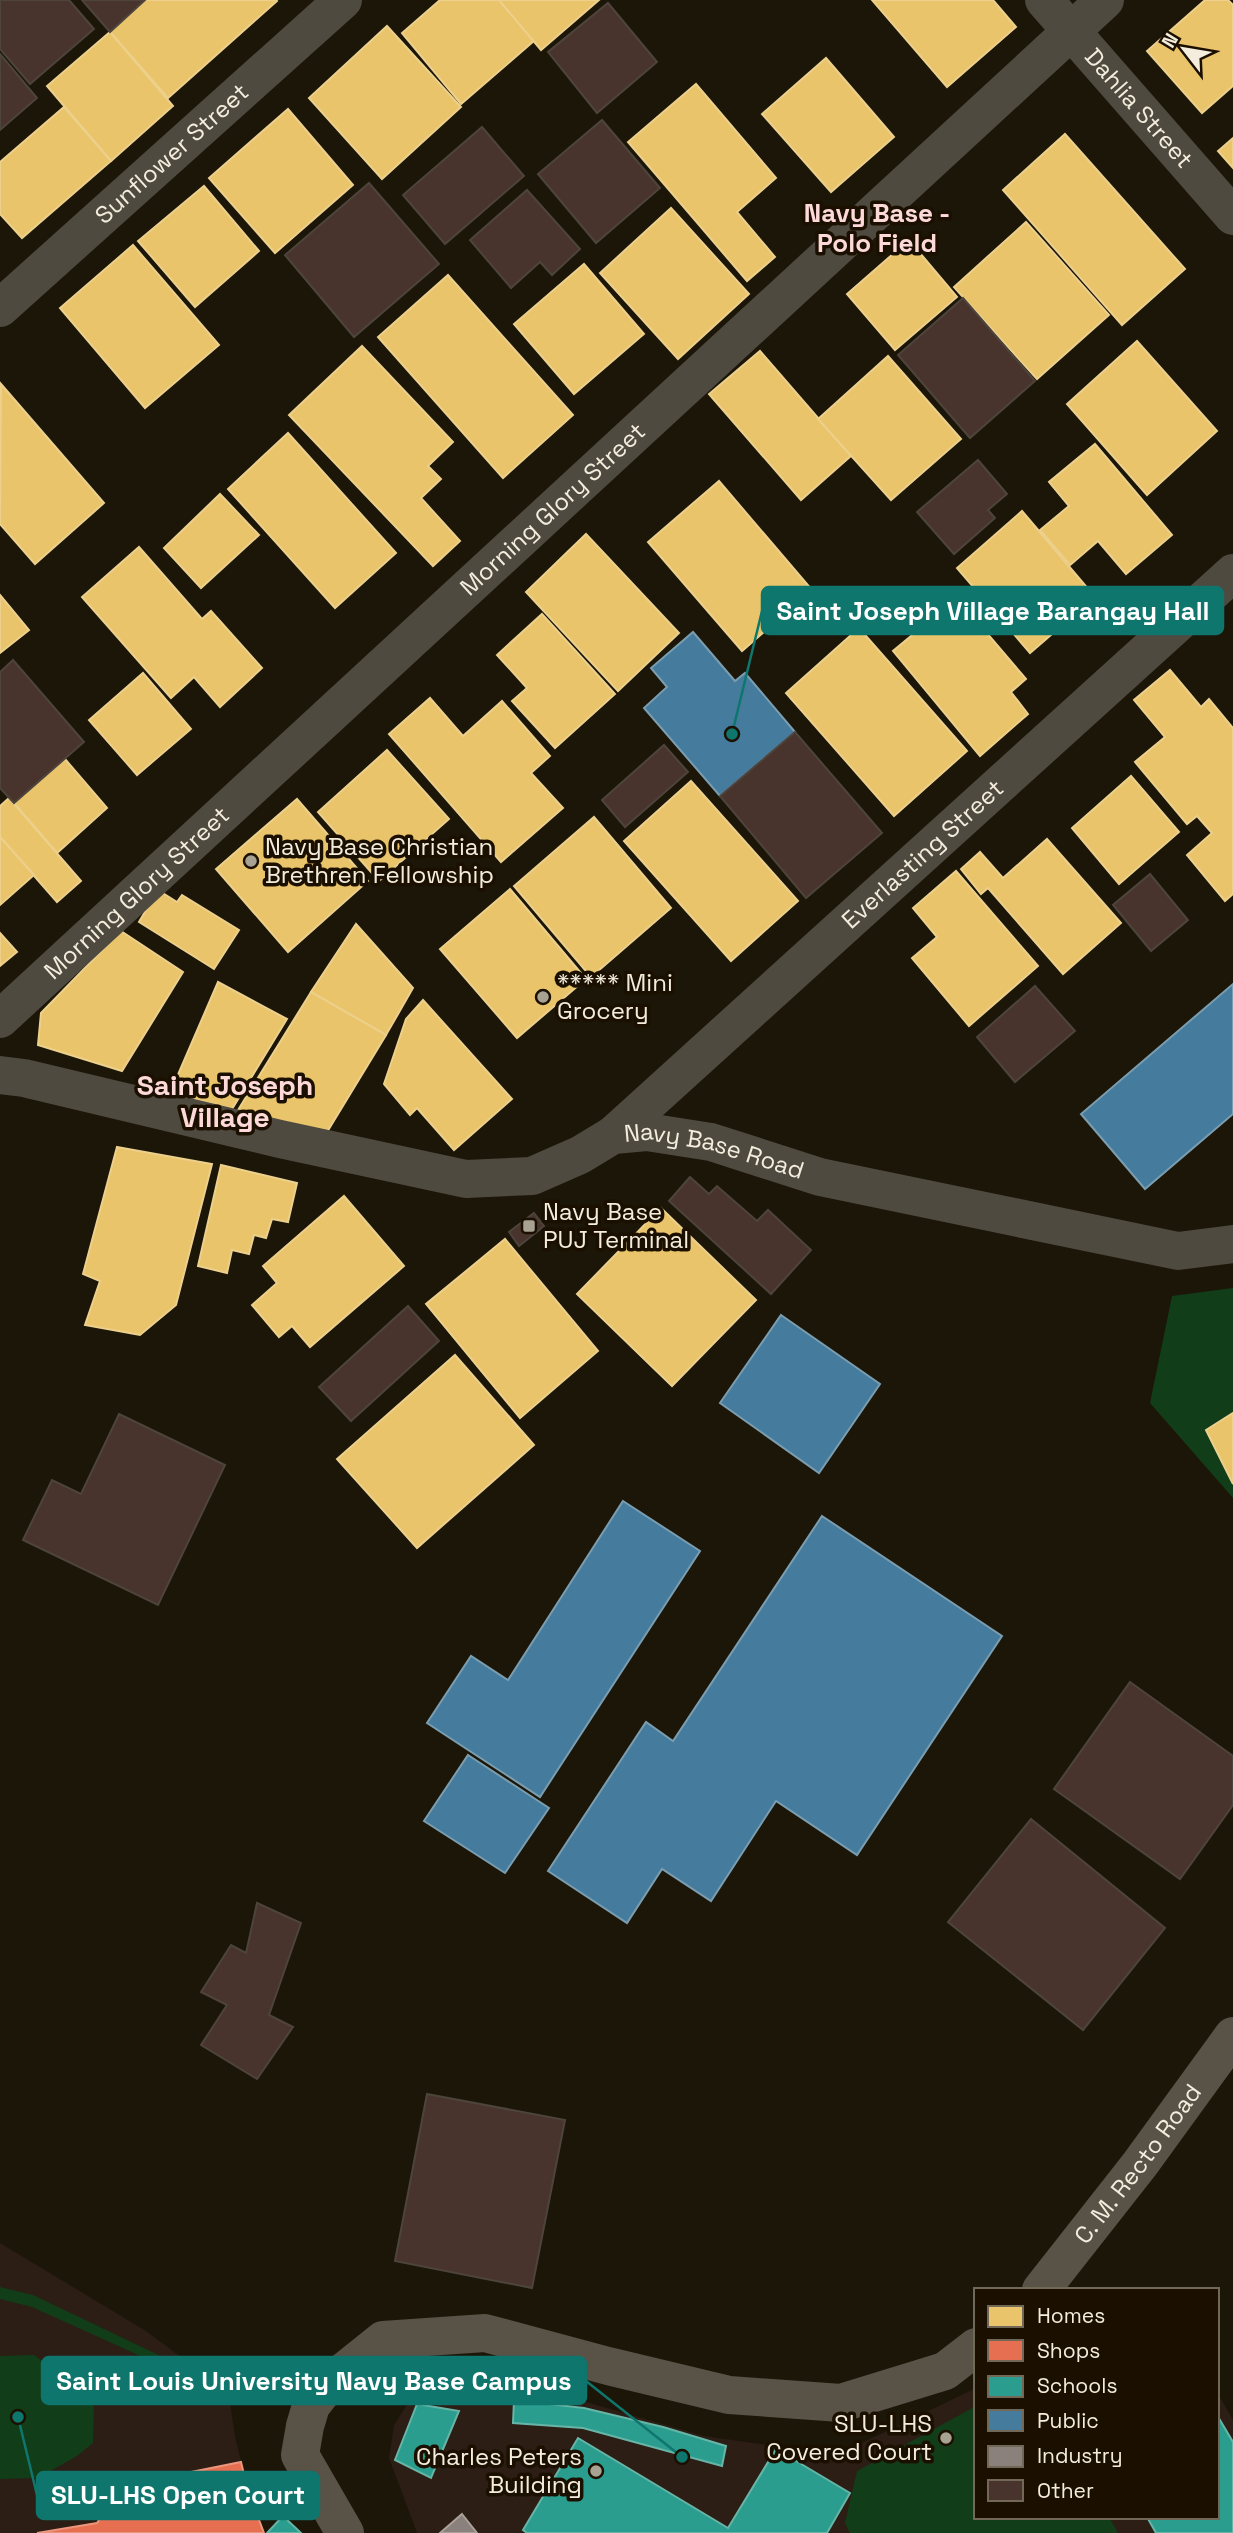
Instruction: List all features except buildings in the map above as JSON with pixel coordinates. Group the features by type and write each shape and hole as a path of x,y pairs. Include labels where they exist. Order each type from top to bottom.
{"main road":[{"name":"C. M. Recto Road","path":"1043,2288 1140,2164 1233,2036"},
{"path":"345,2533 300,2455 305,2426 311,2406 328,2384 383,2340 485,2333 729,2395 841,2403 945,2371 974,2349"}],"street":[{"name":"Sunflower Street","path":"0,308 343,0"},
{"name":"Dahlia Street","path":"1044,0 1233,216"},
{"name":"Morning Glory Street","path":"0,1019 1105,0"},
{"name":"Everlasting Street","path":"613,1135 1233,573"},
{"name":"Navy Base Road","path":"0,1074 466,1179 532,1176 580,1155 613,1135 648,1132 711,1142 820,1177 1178,1251 1233,1244"}],"shaded area":[{"path":"0,2243 146,2331 215,2382 229,2396 248,2491 264,2533 0,2533"},
{"path":"483,2380 527,2385 704,2436 837,2455 974,2389 974,2519 1219,2519 1219,2396 1233,2420 1233,2533 417,2533 389,2458 394,2425 417,2389"}],"green space":[{"path":"1233,1288 1233,1413 1206,1430 1233,1484 1233,1498 1150,1403 1172,1296"},
{"path":"0,2287 33,2295 215,2382 229,2396 32,2307 0,2299"},
{"path":"34,2355 77,2386 94,2407 93,2443 77,2456 38,2478 0,2479 0,2356"},
{"name":"SLU-LHS Covered Court","path":"974,2407 974,2519 1110,2519 1118,2533 850,2533 845,2523 857,2471"}],"place":[{"name":"Saint Joseph Village Barangay Hall","path":"732,734"},
{"name":"Navy Base Christian Brethren Fellowship","path":"251,861"},
{"name":"***** Mini Grocery","path":"543,997"},
{"name":"Navy Base PUJ Terminal","path":"529,1226"},
{"name":"SLU-LHS Open Court","path":"18,2417"},
{"name":"SLU-LHS Covered Court","path":"946,2438"},
{"name":"Saint Louis University Navy Base Campus","path":"682,2457"},
{"name":"Charles Peters Building","path":"596,2471"}],"district":[{"name":"Navy Base - Polo Field","path":"877,228"},
{"name":"Saint Joseph Village","path":"225,1101"}]}
